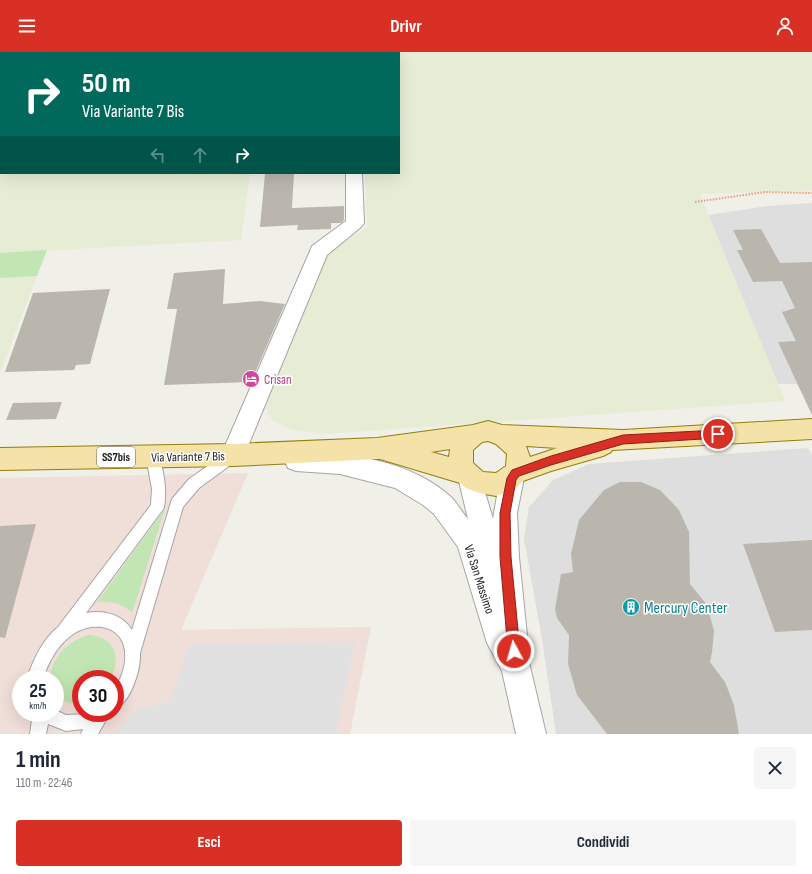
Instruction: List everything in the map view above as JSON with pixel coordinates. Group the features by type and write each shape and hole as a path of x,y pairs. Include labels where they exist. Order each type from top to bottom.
{"main road":[{"name":"SS7bis","path":"473,435 488,431 504,435 623,440 812,429"},
{"name":"Via Variante 7 Bis","path":"0,459 276,454 377,450 473,435"},
{"path":"468,475 461,461 461,448 466,440 473,435"},
{"path":"504,435 512,441 517,448 519,456 519,465 513,475"},
{"name":"SS7bis","path":"468,475 478,482 486,485 504,482 513,475 551,460 623,440"},
{"name":"Via Variante 7 Bis","path":"377,450 426,461 468,475"}],"street":[{"path":"233,455 319,251 355,223 354,174"},
{"name":"Via San Massimo","path":"276,454 296,460 340,463 400,478 432,497 443,506 469,541 501,643 516,665"},
{"name":"Via San Massimo","path":"468,475 516,665 531,734"},
{"name":"Via San Massimo","path":"513,475 505,513 506,550 516,665"}],"lane":[{"path":"124,688 132,668 133,652 177,504 182,495 190,486 233,455"},
{"path":"37,670 40,660 50,644 64,630 157,508 160,500 152,456"},
{"path":"64,630 80,622 96,618 111,621 122,628 130,638 133,652"},
{"path":"38,734 40,722"},
{"path":"61,722 69,724 81,722"},
{"path":"89,734 96,722"}],"path":[{"path":"695,202 765,192 812,193"}],"shaded area":[{"path":"812,203 812,393 800,389 797,384 778,384 708,215 767,206"},
{"path":"808,448 812,455 812,734 556,734 541,633 524,539 529,507 553,480 589,464"},
{"path":"248,473 181,630 371,627 350,734 0,734 0,478"},
{"path":"355,641 336,734 113,734 137,710 171,700 188,645"}],"green space":[{"path":"400,52 812,52 812,190 700,194 785,401 326,434 293,430 275,422 268,414 266,407 323,256 367,227 365,174 400,174"},
{"path":"0,174 250,174 241,240 0,253"},
{"path":"47,250 37,276 0,278 0,253"},
{"path":"37,276 0,373 0,278"},
{"path":"165,509 132,613 125,607 116,603 97,602"},
{"path":"88,635 97,636 104,639 114,649 116,663 114,670 72,670 72,703 66,702 64,701 64,670 52,670 57,657 62,651 74,641"}],"building":[{"path":"265,174 294,174 292,208 344,206 344,220 341,223 331,223 331,229 297,230 298,225 260,227"},
{"path":"761,229 780,263 812,262 812,415 778,342 796,341 782,312 795,308 782,281 753,282 737,250 743,250 733,230"},
{"path":"225,269 223,304 260,301 285,304 251,382 164,385 177,309 167,309 174,273"},
{"path":"110,289 90,364 76,365 74,370 5,372 33,293"},
{"path":"62,402 56,419 6,420 13,403"},
{"name":"Mercury Center","path":"620,482 641,482 660,490 679,510 689,532 690,584 707,605 714,631 710,662 725,682 734,705 739,734 607,734 577,695 568,664 569,635 557,618 555,609 561,574 573,572 571,554 579,520 604,490"},
{"path":"36,524 5,638 0,637 0,526"},
{"path":"812,540 812,630 775,632 743,544"}],"place":[{"name":"Crisan","path":"251,379"},
{"name":"Mercury Center","path":"631,607"}],"route":[{"path":"514,651 506,557 505,513 512,478 515,473 551,460 623,440 718,434"}]}
